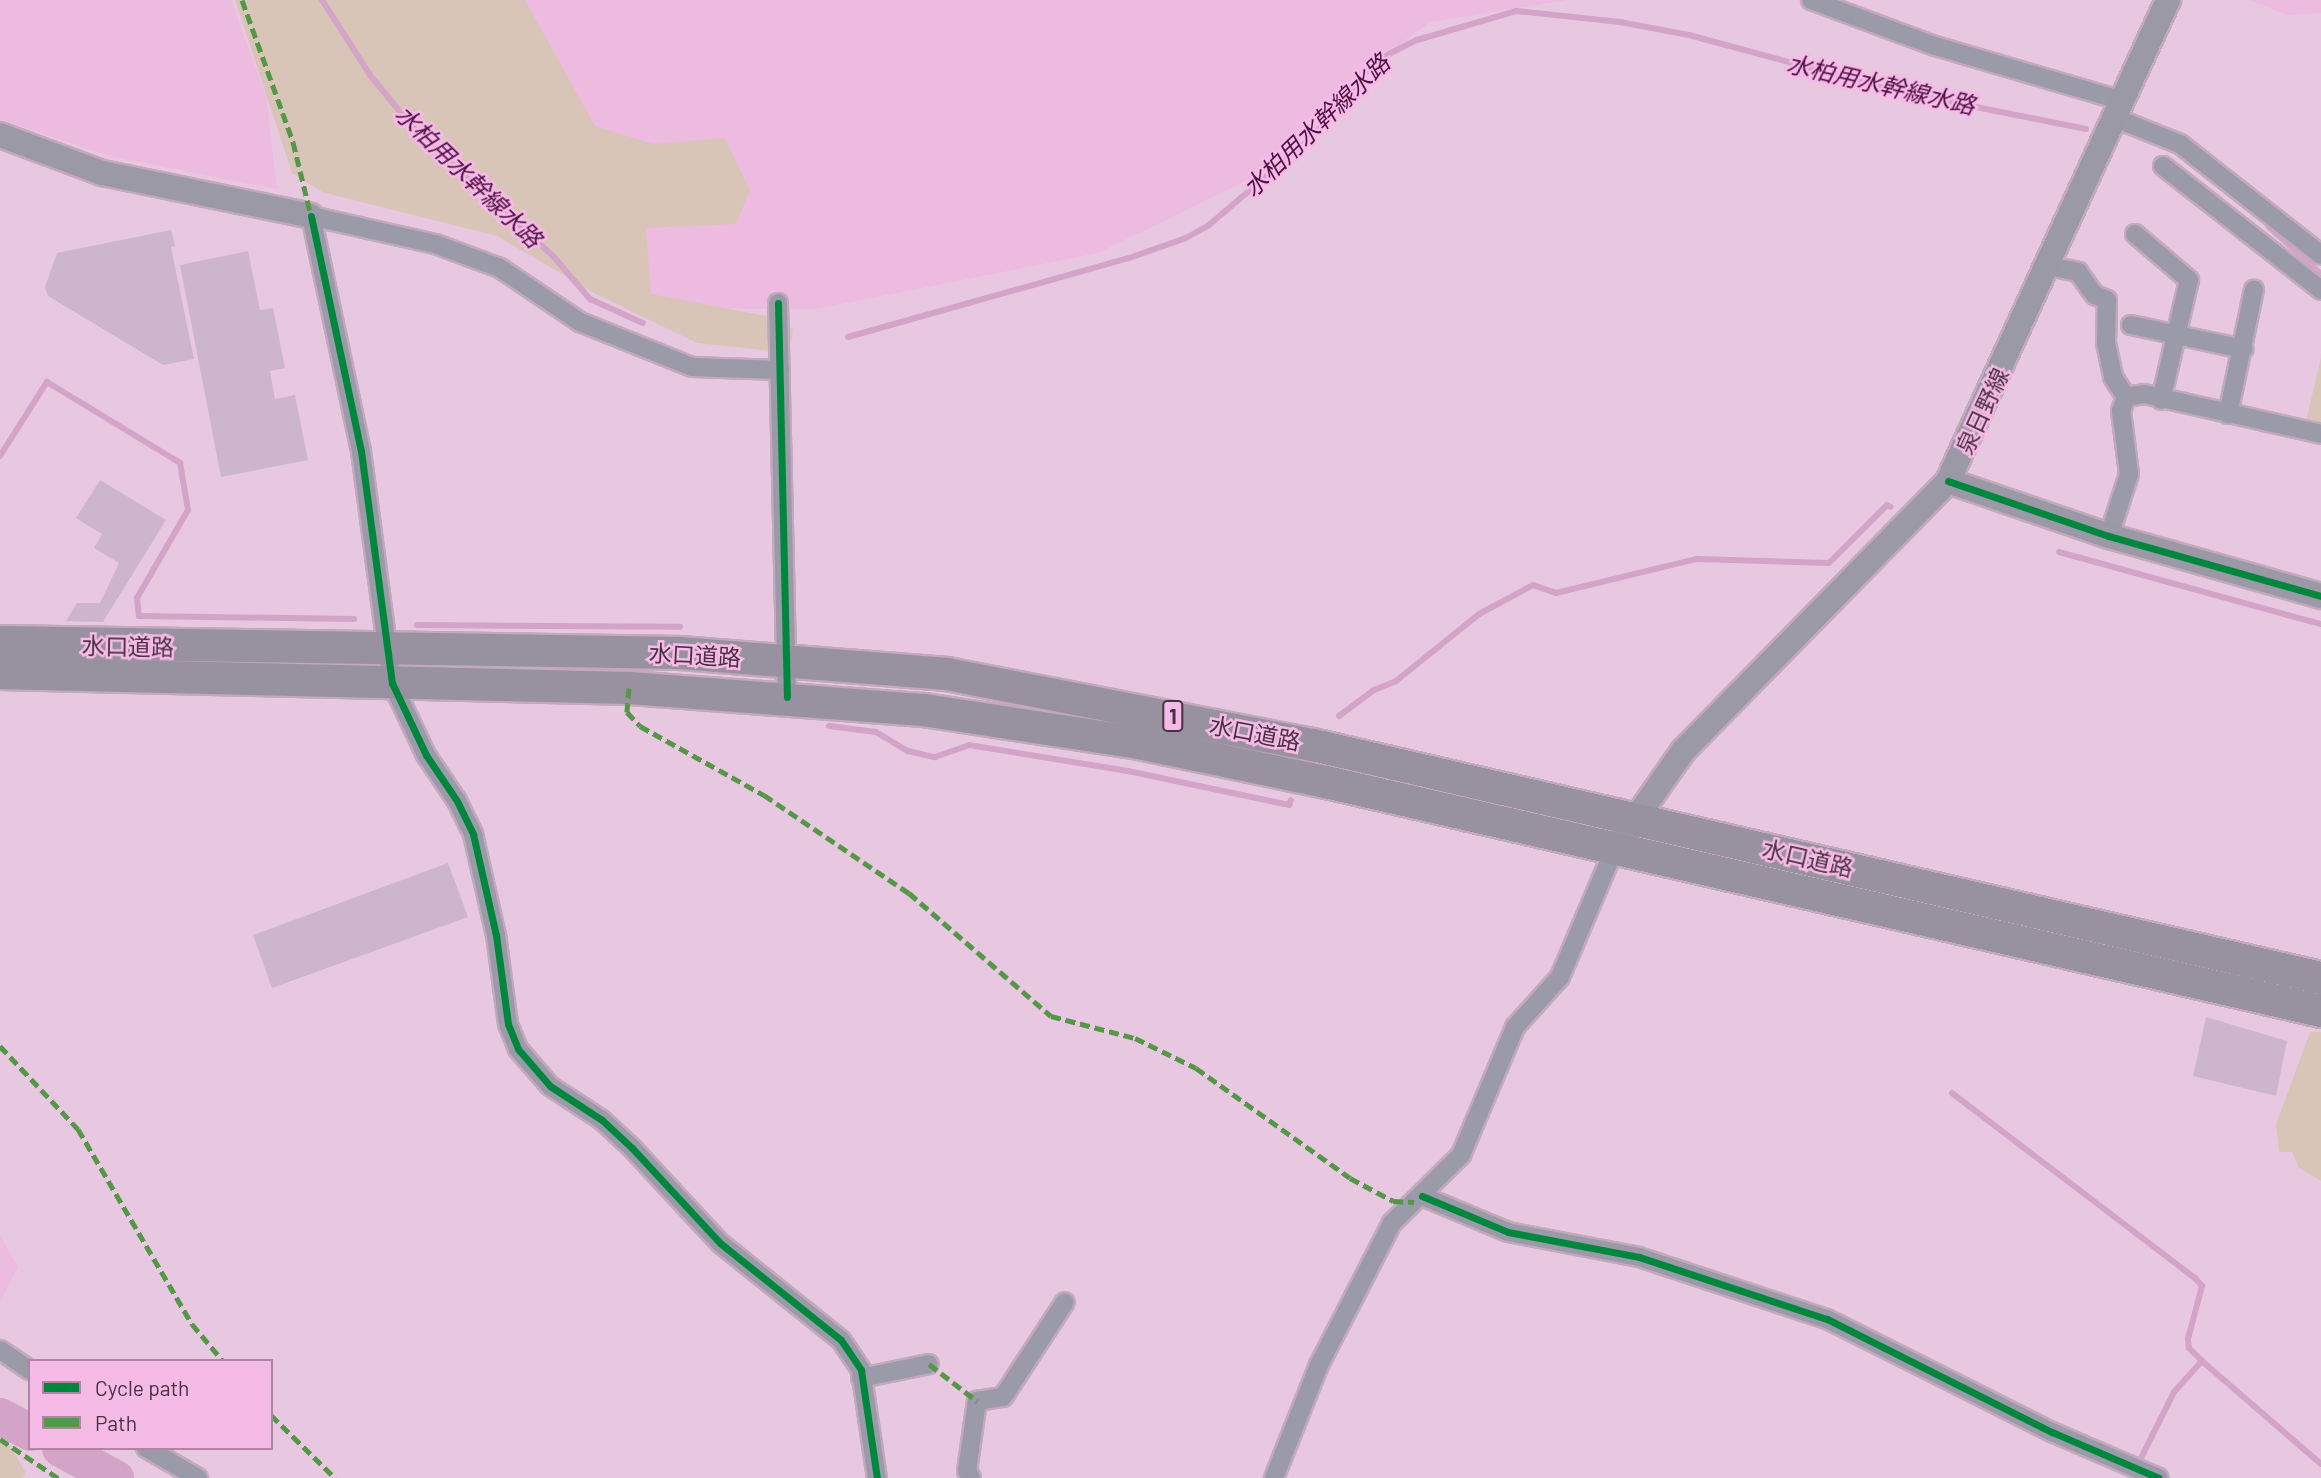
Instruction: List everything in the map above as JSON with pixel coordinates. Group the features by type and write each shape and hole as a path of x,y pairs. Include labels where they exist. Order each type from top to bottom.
{"highway":[{"name":"水口道路","path":"0,642 787,659 947,674 1112,704 1639,818 2321,978"},
{"name":"水口道路","path":"0,673 629,688 787,697 924,710 1139,743 2321,1011"}],"main road":[{"name":"泉日野線","path":"1614,850 1684,751 1948,481 2168,0"},
{"path":"0,135 102,173 311,216"},
{"path":"1948,481 2109,536 2321,596"}],"street":[{"path":"1811,0 2119,110 2180,144 2321,255"},
{"path":"2162,166 2321,290"},
{"path":"780,370 692,367 580,322 500,268 435,244 311,216 361,452 392,683 426,755 457,801 473,834 496,935 508,1024 519,1049 550,1086 602,1120 632,1148 720,1243 828,1325 853,1357 861,1378 877,1478"},
{"path":"2135,234 2189,280 2161,400"},
{"path":"2048,266 2078,272 2095,295 2107,300 2106,343 2113,377 2126,397"},
{"path":"2228,414 2254,290"},
{"path":"778,303 787,697"},
{"path":"2132,325 2243,349"},
{"path":"2126,397 2144,394 2161,400 2321,434"},
{"path":"2109,536 2129,474 2121,411 2126,397"},
{"path":"1274,1478 1320,1365 1392,1223 1461,1155 1515,1027 1560,977 1614,850"},
{"path":"1422,1196 1508,1232 1639,1256 1827,1319 2052,1432 2159,1478"},
{"path":"971,1478 967,1471 977,1401 1003,1396 1065,1302"},
{"path":"0,1350 28,1369"},
{"path":"861,1378 929,1364"},
{"path":"149,1450 198,1478"}],"shaded area":[{"path":"0,0 231,0 266,96 277,189 113,157 0,119"},
{"path":"235,0 525,0 595,126 653,144 725,138 750,190 736,224 646,228 651,294 766,316 793,329 789,353 697,343 596,294 497,236 322,192 292,173"},
{"path":"511,0 1567,0 1430,22 1329,97 1256,176 1098,253 816,309 650,308"},
{"path":"2249,0 2321,0 2321,13 2287,15"},
{"path":"2321,357 2321,424 2306,421"},
{"path":"2310,1032 2321,1032 2321,1181 2299,1168 2292,1152 2279,1152 2276,1124"},
{"path":"0,1235 18,1267 0,1303"},
{"path":"0,1430 26,1473 21,1478 0,1478"}],"building":[{"path":"171,230 175,246 171,247 194,359 163,365 48,296 45,287 57,253"},
{"path":"248,251 260,310 273,308 285,368 270,371 275,399 295,395 308,460 221,477 180,265"},
{"path":"100,480 166,520 103,622 66,621 77,603 100,603 119,563 94,548 102,534 76,518"},
{"path":"448,863 468,917 272,988 253,935"},
{"path":"2206,1017 2287,1041 2276,1096 2193,1076"}],"waterway":[{"name":"水柏用水幹線水路","path":"322,0 370,75 418,134 553,256 590,299 643,323"},
{"name":"水柏用水幹線水路","path":"848,337 1129,258 1186,238 1209,225 1312,137 1365,73 1389,54 1417,40 1516,11 1620,22 1689,35 1891,90 2086,129"},
{"name":"水柏用水幹線水路","path":"2269,227 2321,274"},
{"path":"0,456 47,382 180,463 188,510 137,598 139,616 354,619"},
{"path":"1339,716 1374,690 1396,681 1479,614 1533,585 1556,593 1697,559 1829,563 1887,505 1891,507"},
{"path":"2059,552 2321,624"},
{"path":"417,625 680,627"},
{"path":"829,726 876,732 908,751 935,757 969,745 1128,771 1289,805 1291,800"},
{"path":"1952,1093 2195,1278 2202,1286 2188,1339 2189,1348 2202,1361"},
{"path":"2137,1466 2174,1392 2202,1361 2321,1464"},
{"path":"0,1416 28,1431"},
{"path":"64,1450 115,1478"}],"marked path":[{"path":"242,0 293,142 311,216"},
{"path":"629,688 627,712 640,726 764,795 909,893 1051,1016 1135,1038 1196,1068 1350,1178 1393,1201 1414,1202"},
{"path":"0,1046 78,1129 192,1324 221,1359"},
{"path":"929,1364 977,1401"},
{"path":"273,1417 335,1478"},
{"path":"0,1439 58,1478"}],"cycle path":[{"path":"311,216 361,451 392,683 426,755 457,801 473,834 496,935 508,1024 518,1049 550,1086 602,1120 632,1148 720,1243 841,1340 861,1370 877,1478"},
{"path":"778,303 787,697"},
{"path":"1948,481 2109,536 2321,596"},
{"path":"1422,1196 1508,1232 1639,1257 1827,1319 2052,1432 2159,1478"}]}
